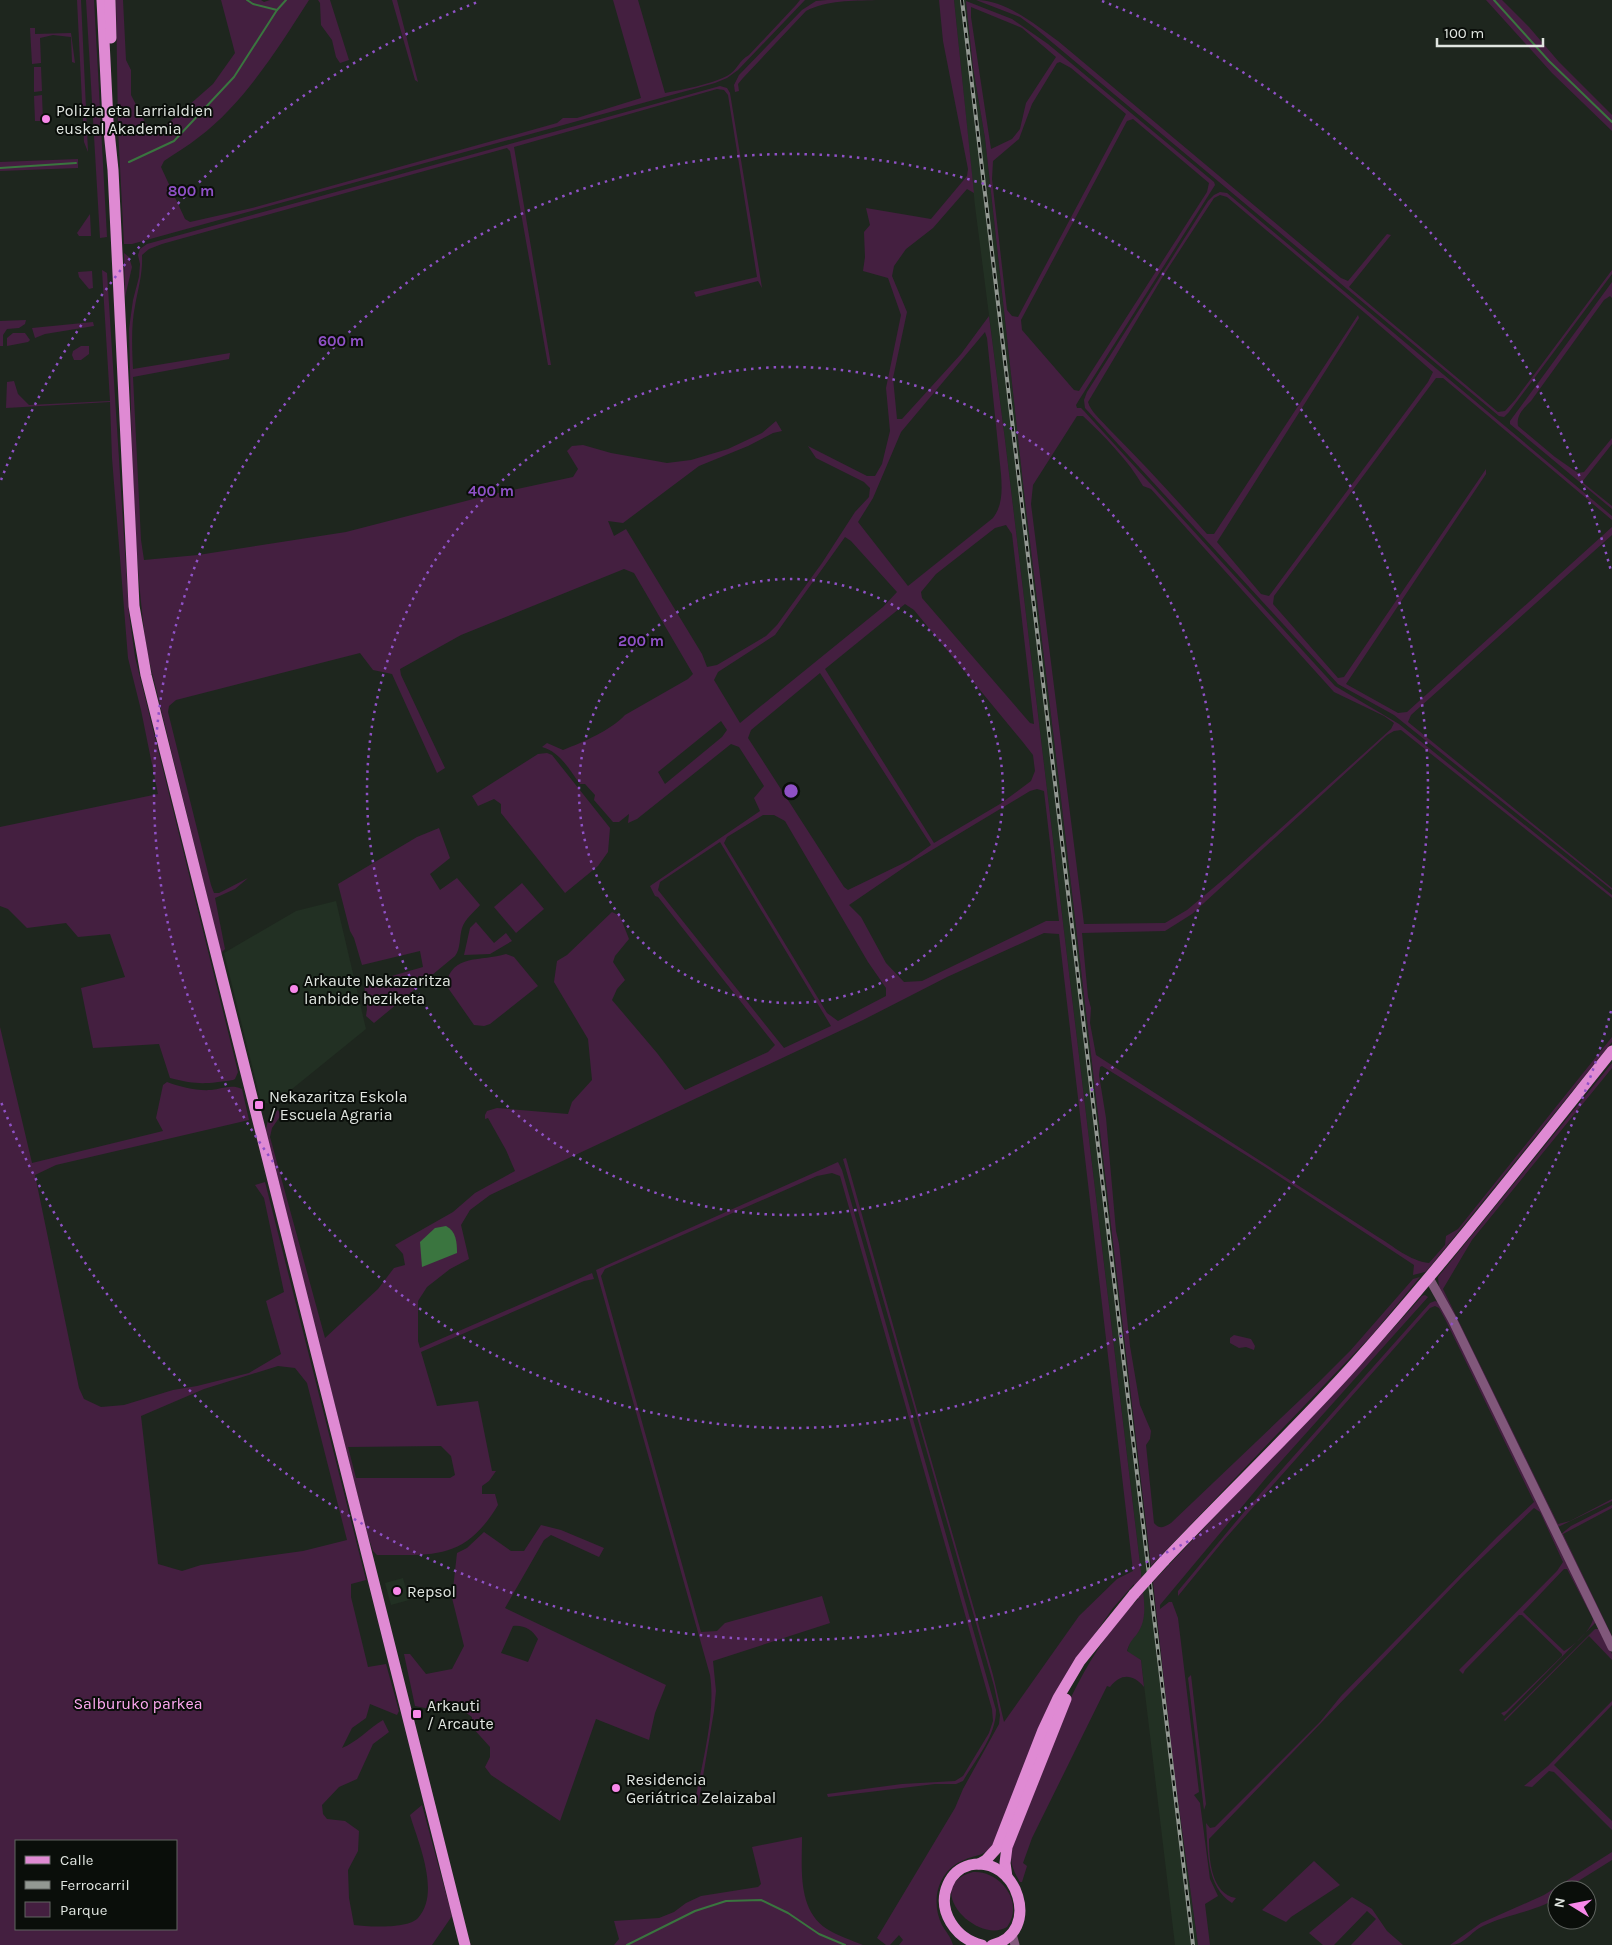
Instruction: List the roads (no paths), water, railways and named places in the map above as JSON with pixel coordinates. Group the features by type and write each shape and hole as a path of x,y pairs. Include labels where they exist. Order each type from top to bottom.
{"main road":[{"path":"102,0 108,121 113,170"},
{"path":"110,0 113,170 134,606 146,675 465,1945"},
{"path":"982,1945 960,1940 947,1915 945,1890 952,1876 957,1872 986,1860 998,1848 1048,1719 1073,1672 1134,1594 1333,1386 1429,1278 1612,1051"},
{"path":"1007,1877 1006,1853 1045,1747 1064,1701 1100,1636"},
{"path":"979,1864 992,1867 1007,1877 1016,1891 1020,1905 1019,1920 1013,1940 1006,1939 993,1945"}],"street":[{"path":"1429,1278 1452,1319 1612,1647"}],"waterway":[{"path":"247,0 253,4 277,10"},
{"path":"129,162 174,141 234,77 277,10 286,0"},
{"path":"1494,0 1549,61 1612,122"},
{"path":"0,168 76,163"},
{"path":"627,1945 695,1911 726,1901 761,1900 788,1913 819,1934 845,1945"}],"railway":[{"path":"962,0 1193,1945"}],"place":[{"name":"Polizia eta Larrialdien euskal Akademia","path":"46,119"},
{"name":"Arkaute Nekazaritza lanbide heziketa","path":"294,989"},
{"name":"Nekazaritza Eskola / Escuela Agraria","path":"259,1105"},
{"name":"Repsol","path":"397,1591"},
{"name":"Arkauti / Arcaute","path":"417,1714"},
{"name":"Residencia Geriátrica Zelaizabal","path":"616,1788"}],"park label":[{"name":"Salburuko parkea","path":"138,1703"}]}
